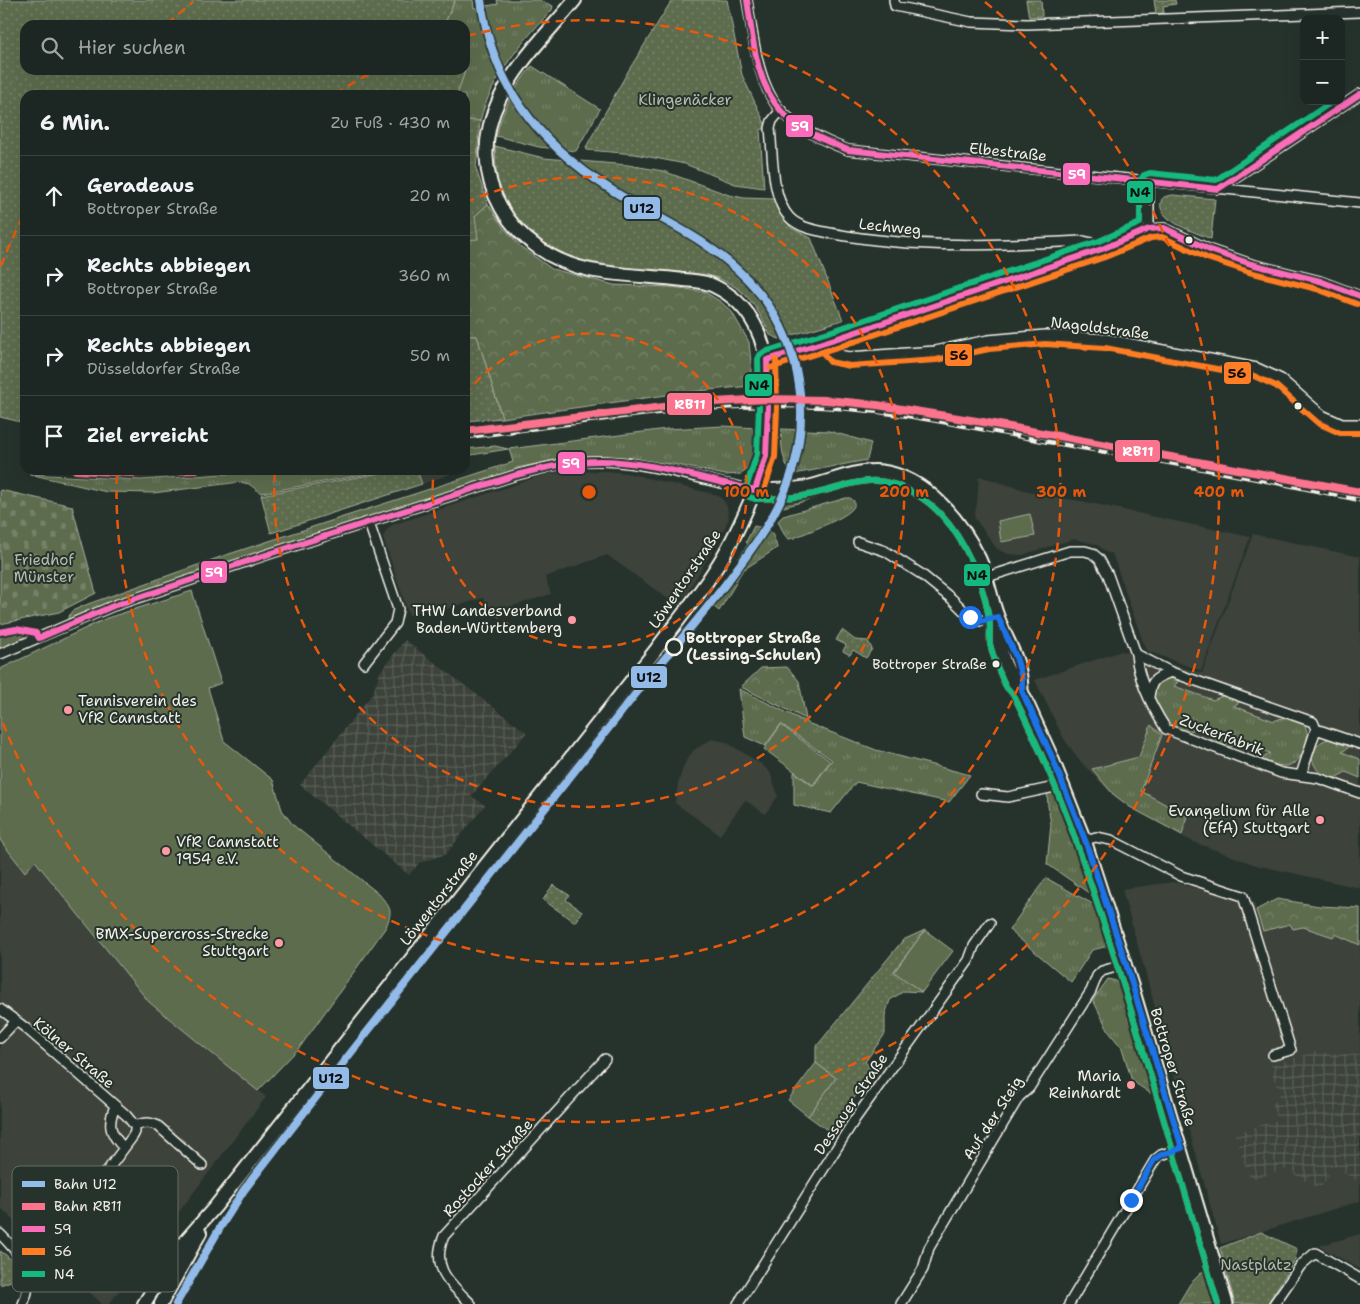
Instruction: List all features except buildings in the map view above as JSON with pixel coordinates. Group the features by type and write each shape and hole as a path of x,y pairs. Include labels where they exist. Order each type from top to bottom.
{"main road":[{"name":"Löwentorstraße","path":"178,1250 215,1207 655,651 714,571 740,526 755,490 766,456 767,360 762,338 749,314 739,301 712,284 591,270 551,257 516,230 504,214 496,197 490,180 487,161 488,139 498,102 521,65 575,0"},
{"name":"Löwentorstraße","path":"178,1271 215,1207"},
{"name":"Löwentorstraße","path":"144,1304 152,1292"},
{"name":"Löwentorstraße","path":"161,1304 167,1292"}],"street":[{"name":"Elbestraße","path":"747,0 759,65 770,94 781,110 799,126 820,139 848,150 1360,203"},
{"path":"894,0 895,6 971,22 1027,24 1360,12"},
{"path":"1218,189 1360,94"},
{"name":"Lechweg","path":"781,110 772,121 770,128 776,185 786,213 798,224 816,230 862,239 923,244 982,245 1082,241 1097,244 1102,249"},
{"path":"1149,182 1149,229"},
{"path":"767,360 1102,249 1149,229 1164,228 1210,250 1251,264 1320,281 1360,296"},
{"name":"Nagoldstraße","path":"826,342 834,354 849,357 935,351 988,340 1045,335 1106,339 1257,368 1281,379 1322,415 1342,424 1360,424"},
{"path":"0,654 113,606 272,553 549,466 578,462 627,464 672,470 720,484 755,490"},
{"name":"Bottroper Straße","path":"755,490 804,487 863,471 883,471 901,476 925,489 962,526 980,559 987,577 998,617 1000,650 1013,681 1022,691 1064,785 1085,840 1126,964 1227,1304"},
{"path":"364,663 395,623 398,609 369,523"},
{"path":"858,542 885,551 921,574 952,599 970,617 980,621 998,617"},
{"name":"Zuckerfabrik","path":"987,577 1070,551 1092,553 1099,559 1108,575 1136,654 1136,663 1149,699 1166,729 1281,773 1318,778 1360,793"},
{"path":"1136,654 1171,672 1313,722 1316,729 1301,775"},
{"path":"1149,699 1152,684 1157,677 1171,672"},
{"path":"1316,729 1360,744"},
{"path":"981,794 1008,797 1064,785"},
{"path":"1085,840 1096,837 1111,840 1181,876 1243,896 1291,1050 1274,1055"},
{"name":"Dessauer Straße","path":"738,1304 854,1119 969,960 974,946 990,922"},
{"name":"Auf der Steig","path":"901,1304 923,1269 929,1248 1019,1097 1029,1088 1088,995 1097,976 1102,971 1126,964"},
{"name":"Kölner Straße","path":"0,1009 126,1115 135,1126"},
{"name":"Kölner Straße","path":"0,1038 15,1022"},
{"name":"Rostocker Straße","path":"471,1304 443,1274 439,1254 444,1236 605,1059"},
{"name":"Kölner Straße","path":"115,1106 110,1122 112,1134 124,1148"},
{"path":"111,1166 135,1132 135,1126 146,1122 158,1126 202,1165"},
{"path":"1069,1304 1154,1160 1161,1155 1182,1148"},
{"path":"0,1234 12,1246"},
{"path":"1274,1304 1301,1265 1315,1253 1360,1279"},
{"path":"23,1304 28,1292"}],"shaded area":[{"path":"605,471 627,473 717,495 727,507 729,518 722,534 687,593 675,604 607,555 545,577 551,594 489,613 483,598 433,613 431,607 409,615 383,537 392,525 547,474"},
{"path":"419,475 448,475 422,484"},
{"path":"979,476 1041,495 1081,501 1250,537 1201,671 1148,651 1144,645 1112,553 1107,553 1096,544 1074,539 1022,555 1008,554 997,549 974,517"},
{"path":"1253,534 1360,557 1360,888 1256,865 1191,841 1129,807 1113,795 1081,762 1064,739 1035,680 1122,651 1202,673"},
{"path":"405,640 527,733 471,796 485,805 446,854 419,863 409,875 300,785 373,693 380,672"},
{"path":"712,739 726,742 761,764 770,772 778,796 765,814 745,800 720,835 675,803 678,784 687,759 694,750"},
{"path":"0,840 25,871 34,861 149,1002 266,1097 178,1213 178,1166 12,1166 12,1218 0,1207"},
{"path":"1173,882 1254,903 1263,931 1291,923 1335,934 1360,945 1360,1201 1221,1244 1122,889"},
{"path":"1314,1052 1360,1055 1360,1183 1334,1166 1320,1189 1285,1169 1250,1180 1235,1133 1277,1120 1272,1103 1281,1099 1270,1066"},
{"path":"1360,1234 1360,1269 1319,1246"},
{"path":"89,1292 118,1292 109,1304 102,1304"}],"green space":[{"path":"0,0 455,0 446,20 20,20 20,75 464,75 459,90 20,90 20,422 0,417"},
{"path":"455,0 473,0 474,8 498,4 497,0 539,0 553,6 552,10 529,35 500,75 485,105 480,121 470,120 470,90 459,90 464,75 470,75 470,20 446,20"},
{"name":"Klingenäcker","path":"672,0 727,0 742,75 767,128 760,130 764,188 735,184 685,164 635,154 587,150 586,147 627,73"},
{"path":"1026,0 1041,0 1042,16 1029,17"},
{"path":"1154,0 1175,0 1176,4 1163,6 1164,13 1156,14"},
{"path":"532,66 600,109 576,151 539,147 496,136 510,99"},
{"path":"470,120 480,121 476,169 488,204 475,216 478,239 470,240"},
{"path":"495,146 544,158 628,165 663,171 729,195 744,198 774,199 791,228 811,238 843,320 779,339 770,335 747,297 720,279 708,275 612,266 575,258 558,252 528,233 516,220 498,183"},
{"path":"1173,195 1215,199 1211,239 1188,230 1165,215 1161,209 1162,199"},
{"path":"488,204 503,227 521,247 552,269 614,285 673,287 705,292 732,312 749,342 751,386 688,392 502,418 477,336 470,336 470,240 477,239 475,216"},
{"path":"470,336 477,336 502,418 470,421"},
{"path":"723,426 757,428 756,457 750,468 741,474 725,475 673,464 600,457 568,458 516,468 517,470 92,609 67,620 72,611 88,604 226,555 513,462 509,449 667,429"},
{"path":"781,429 829,431 871,443 867,460 794,474 790,471 785,460"},
{"path":"495,446 508,449 470,455 470,448"},
{"path":"33,475 141,480 209,475 362,475 261,493 249,484 240,482 153,493 107,492"},
{"path":"370,475 419,475 422,484 271,533 261,495"},
{"path":"844,484 849,488 784,507 781,506 782,503"},
{"name":"Friedhof Münster","path":"0,490 72,506 96,593 59,612 0,624"},
{"path":"846,498 854,501 854,507 848,513 794,538 788,539 778,521 783,516"},
{"path":"1030,514 1035,536 1001,542 998,521"},
{"path":"754,526 769,529 774,537 777,548 743,570 719,611 706,600 724,580 748,544 746,542"},
{"name":"VfR Cannstatt 1954 e.V.","path":"192,591 221,683 208,688 224,741 273,780 282,810 293,825 379,894 390,909 390,916 386,927 300,1047 258,1091 149,1002 35,861 25,872 0,840 0,669 107,618"},
{"path":"842,630 855,640 868,641 872,649 866,658 853,650 850,655 843,651 846,645 836,640"},
{"path":"14,634 31,636 0,651 0,636"},
{"path":"787,667 799,681 806,719 741,687 761,668"},
{"path":"1169,676 1182,678 1174,686 1213,700 1227,694 1242,700 1234,706 1274,721 1287,716 1302,722 1307,734 1305,749 1297,761 1285,766 1273,764 1262,759 1270,753 1241,743 1229,747 1209,741 1218,734 1197,728 1186,733 1166,720 1157,706 1154,692 1161,680"},
{"path":"739,689 810,724 876,750 970,775 949,802 856,782 831,813 794,805 794,772 813,786 832,760 781,724 765,746 745,737"},
{"path":"781,725 830,761 813,785 764,749"},
{"path":"1151,725 1162,735 1141,791 1187,816 1182,835 1130,807 1113,794 1092,769 1139,757"},
{"path":"1333,738 1352,745 1342,752 1360,759 1360,778 1346,772 1333,779 1317,770 1312,759 1314,751 1318,744"},
{"path":"1047,790 1062,790 1096,898 1047,864 1051,824"},
{"path":"1046,878 1100,908 1108,946 1092,950 1071,982 1009,930"},
{"path":"553,885 569,895 566,900 582,911 575,922 543,900"},
{"path":"1277,899 1319,906 1360,908 1360,945 1335,934 1333,937 1303,927 1293,929 1290,924 1263,931 1256,910"},
{"path":"925,930 894,971 922,992 904,991 890,1000 885,1015 885,1034 865,1062 874,1070 830,1132 808,1116 836,1078 816,1063 816,1047 903,940"},
{"path":"925,930 953,951 922,992 894,972"},
{"path":"1108,979 1120,982 1159,1099 1132,1081 1122,1048 1109,1032 1093,1000"},
{"path":"816,1063 836,1078 808,1116 788,1100"},
{"name":"Nastplatz","path":"1261,1232 1297,1249 1295,1260 1267,1304 1235,1304 1220,1248"},
{"path":"0,1251 11,1260 12,1276 11,1281 0,1285"},
{"path":"1209,1265 1216,1286 1217,1304 1178,1304 1190,1284"}],"railway":[{"path":"470,436 674,411 758,406 832,407 929,419 1246,477 1360,500"}],"rail line":[{"name":"U12","path":"176,1304 244,1190 640,689 710,605 744,559 760,537 780,503 790,478 797,452 801,426 797,373 790,348 779,323 765,301 748,280 720,255 691,235 599,182 573,163 550,141 529,118 512,92 498,64 488,34 481,0"},
{"name":"RB11","path":"470,430 697,403 766,399 827,400 877,405 983,422 1360,492"}],"transit line":[{"name":"59","path":"747,0 757,59 766,87 773,100 782,112 796,124 839,147 848,150 1218,189"},
{"name":"59","path":"1218,189 1360,94"},
{"name":"N4","path":"1218,1304 1133,1016 1096,901 1049,771 1015,698 1007,688 997,666 990,644 990,621 985,601 980,583 965,549 955,532 931,505 917,495 888,482 863,482 808,495 756,499 749,497 746,488 757,454 759,407 758,359 764,352 1099,241 1140,223 1140,181 1144,175 1150,173 1216,180 1327,105"},
{"name":"59","path":"767,360 1102,249 1149,229 1164,228 1210,250 1251,264 1320,281 1360,296"},
{"name":"56","path":"770,368 1105,257 1151,238 1162,237 1207,258 1249,272 1317,289 1357,304"},
{"name":"56","path":"823,353 830,362 850,366 936,360 989,349 1045,344 1105,348 1254,376 1276,386 1318,423 1340,433 1360,433"},
{"name":"59","path":"755,490 766,456 767,360"},
{"name":"56","path":"763,493 775,457 776,360"},
{"name":"59","path":"39,638 113,606 272,553 516,475 547,467 589,461 639,464 755,490"},
{"name":"56","path":"756,499 802,496 863,482 888,482 917,495 931,505 955,532 965,549 980,583 985,601 990,621 990,644 998,669 1007,688 1015,698 1049,771 1096,901 1133,1016 1218,1304"},
{"name":"59","path":"0,632 16,629 36,633 39,638"}],"place":[{"name":"THW Landesverband Baden-Württemberg","path":"572,620"},
{"name":"Bottroper Straße (Lessing-Schulen)","path":"674,647"},
{"name":"Bottroper Straße","path":"996,664"},
{"name":"Tennisverein des VfR Cannstatt","path":"68,710"},
{"name":"Evangelium für Alle (EfA) Stuttgart","path":"1320,820"},
{"name":"VfR Cannstatt 1954 e.V.","path":"166,851"},
{"name":"BMX-Supercross-Strecke Stuttgart","path":"279,943"},
{"name":"Maria Reinhardt","path":"1131,1085"}],"route":[{"path":"970,617 980,621 998,617 1012,645 1022,678 1022,691 1064,785 1085,840 1126,964 1182,1148 1161,1155 1154,1160 1131,1200"}]}
